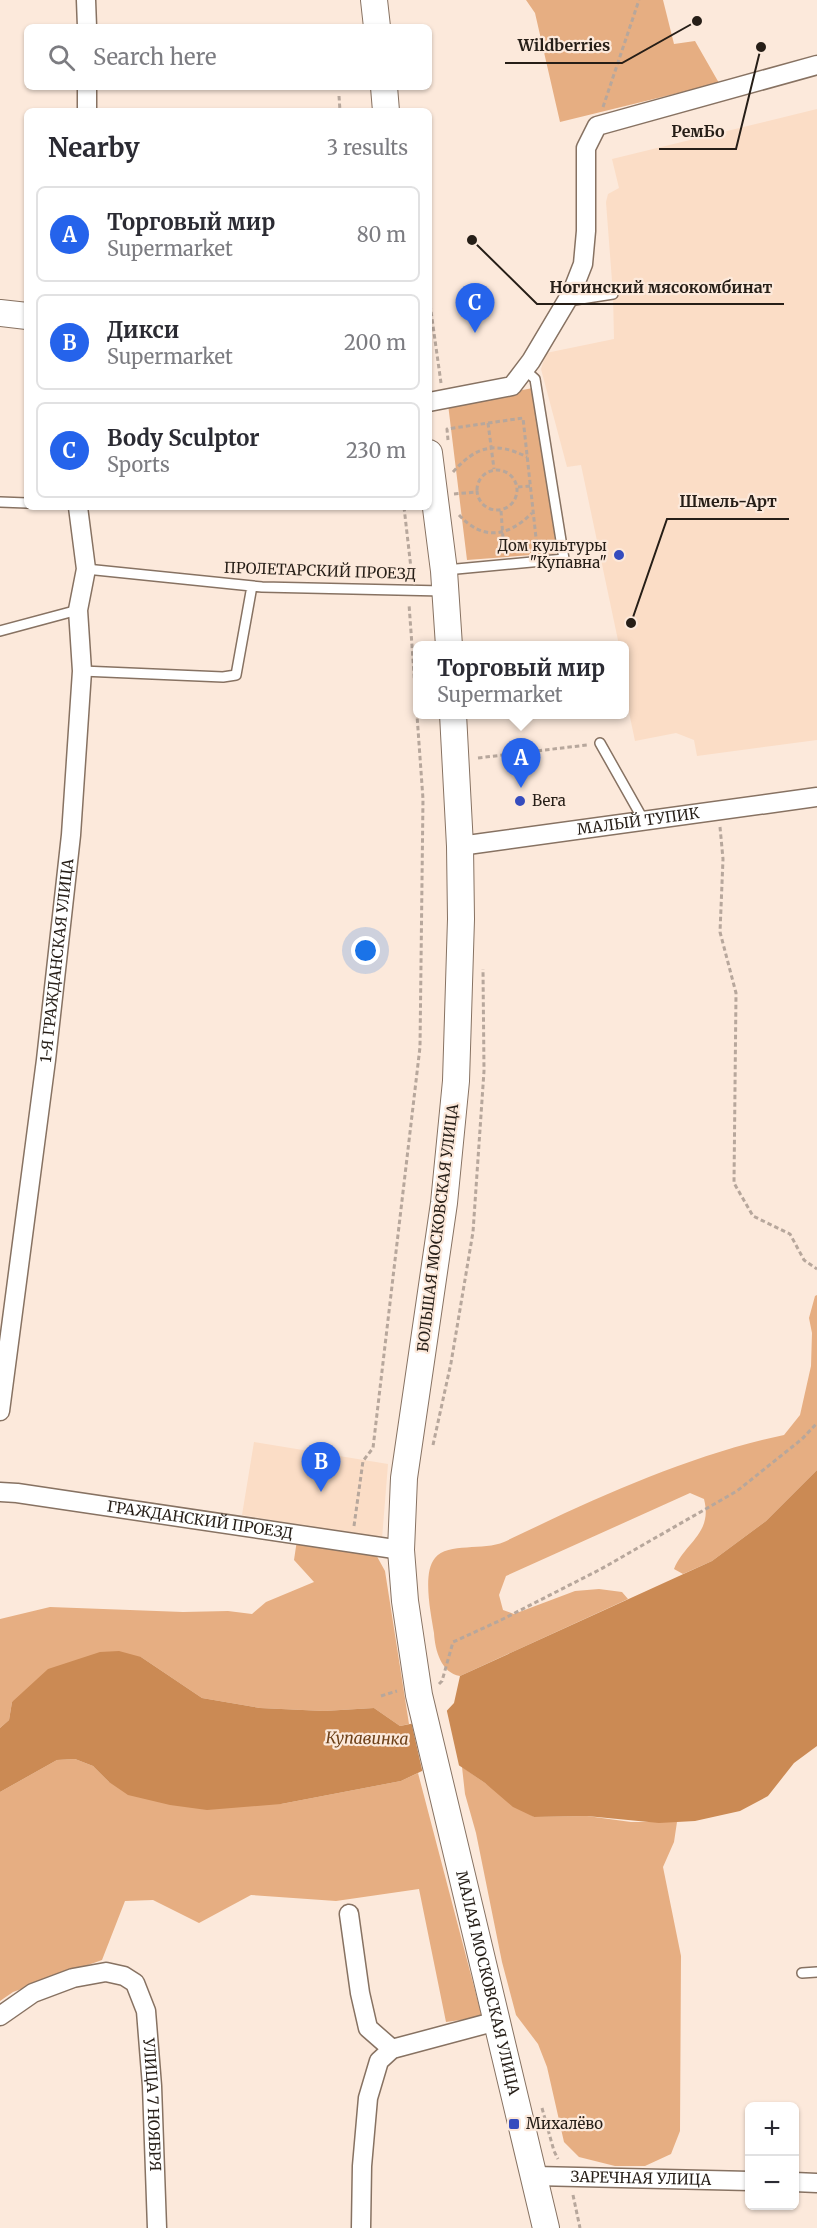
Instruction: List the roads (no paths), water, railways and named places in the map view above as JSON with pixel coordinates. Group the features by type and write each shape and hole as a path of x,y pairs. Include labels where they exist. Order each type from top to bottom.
{"main road":[{"path":"374,0 377,24"},
{"path":"384,90 386,108"},
{"path":"0,313 24,316"},
{"path":"432,479 449,641"},
{"name":"БОЛЬШАЯ МОСКОВСКАЯ УЛИЦА","path":"428,1738 418,1691 405,1601 401,1550 404,1478 444,1203 456,1081 461,920 460,846 453,719"},
{"name":"МАЛАЯ МОСКОВСКАЯ УЛИЦА","path":"428,1738 546,2228"}],"street":[{"path":"86,0 87,24"},
{"path":"436,397 512,386 525,370 567,301 583,264 586,231 586,148 597,126 817,65"},
{"path":"87,90 87,108"},
{"name":"1-Я ГРАЖДАНСКАЯ УЛИЦА","path":"0,1411 46,1060 71,835 82,671 78,610 86,569 78,510"},
{"name":"МАЛЫЙ ТУПИК","path":"460,846 817,797"},
{"name":"ГРАЖДАНСКИЙ ПРОЕЗД","path":"0,1492 401,1550"},
{"path":"349,1914 360,1993 368,2028 392,2049"},
{"name":"УЛИЦА 7 НОЯБРЯ","path":"0,2016 33,1993 73,1978 106,1972 124,1976 135,1983 146,2011 152,2086 157,2228"},
{"path":"362,2228 362,2166 368,2097 379,2061 392,2049 497,2021"},
{"name":"ЗАРЕЧНАЯ УЛИЦА","path":"535,2176 745,2181"},
{"path":"799,2182 817,2183"}],"lane":[{"path":"567,301 613,294"},
{"name":"ПРОЛЕТАРСКИЙ ПРОЕЗД","path":"86,569 252,586 408,589 564,559 536,379 525,370"},
{"path":"0,502 24,503"},
{"path":"82,671 223,677 236,675 252,586"},
{"path":"0,632 78,610"},
{"path":"600,743 644,821"},
{"path":"802,1973 817,1972"}],"water":[{"name":"Купавинка","path":"817,1470 817,1746 794,1763 768,1796 740,1811 695,1821 659,1823 587,1816 534,1817 513,1807 485,1783 454,1762 445,1760 401,1781 281,1804 207,1810 170,1805 128,1795 109,1782 93,1766 75,1759 57,1760 0,1792 0,1728 9,1720 12,1702 48,1669 100,1652 119,1651 141,1657 202,1698 260,1708 324,1711 374,1708 400,1726 440,1718 454,1703 460,1676 712,1561 766,1521"}],"place":[{"name":"Wildberries","path":"697,21"},
{"name":"РемБо","path":"761,47"},
{"name":"Ногинский мясокомбинат","path":"472,240"},
{"name":"Body Sculptor","path":"475,333"},
{"name":"Дом культуры \"Купавна\"","path":"619,555"},
{"name":"Шмель-Арт","path":"631,623"},
{"name":"Торговый мир","path":"521,788"},
{"name":"Вега","path":"520,801"},
{"name":"Дикси","path":"321,1492"},
{"name":"Михалёво","path":"514,2124"}]}
